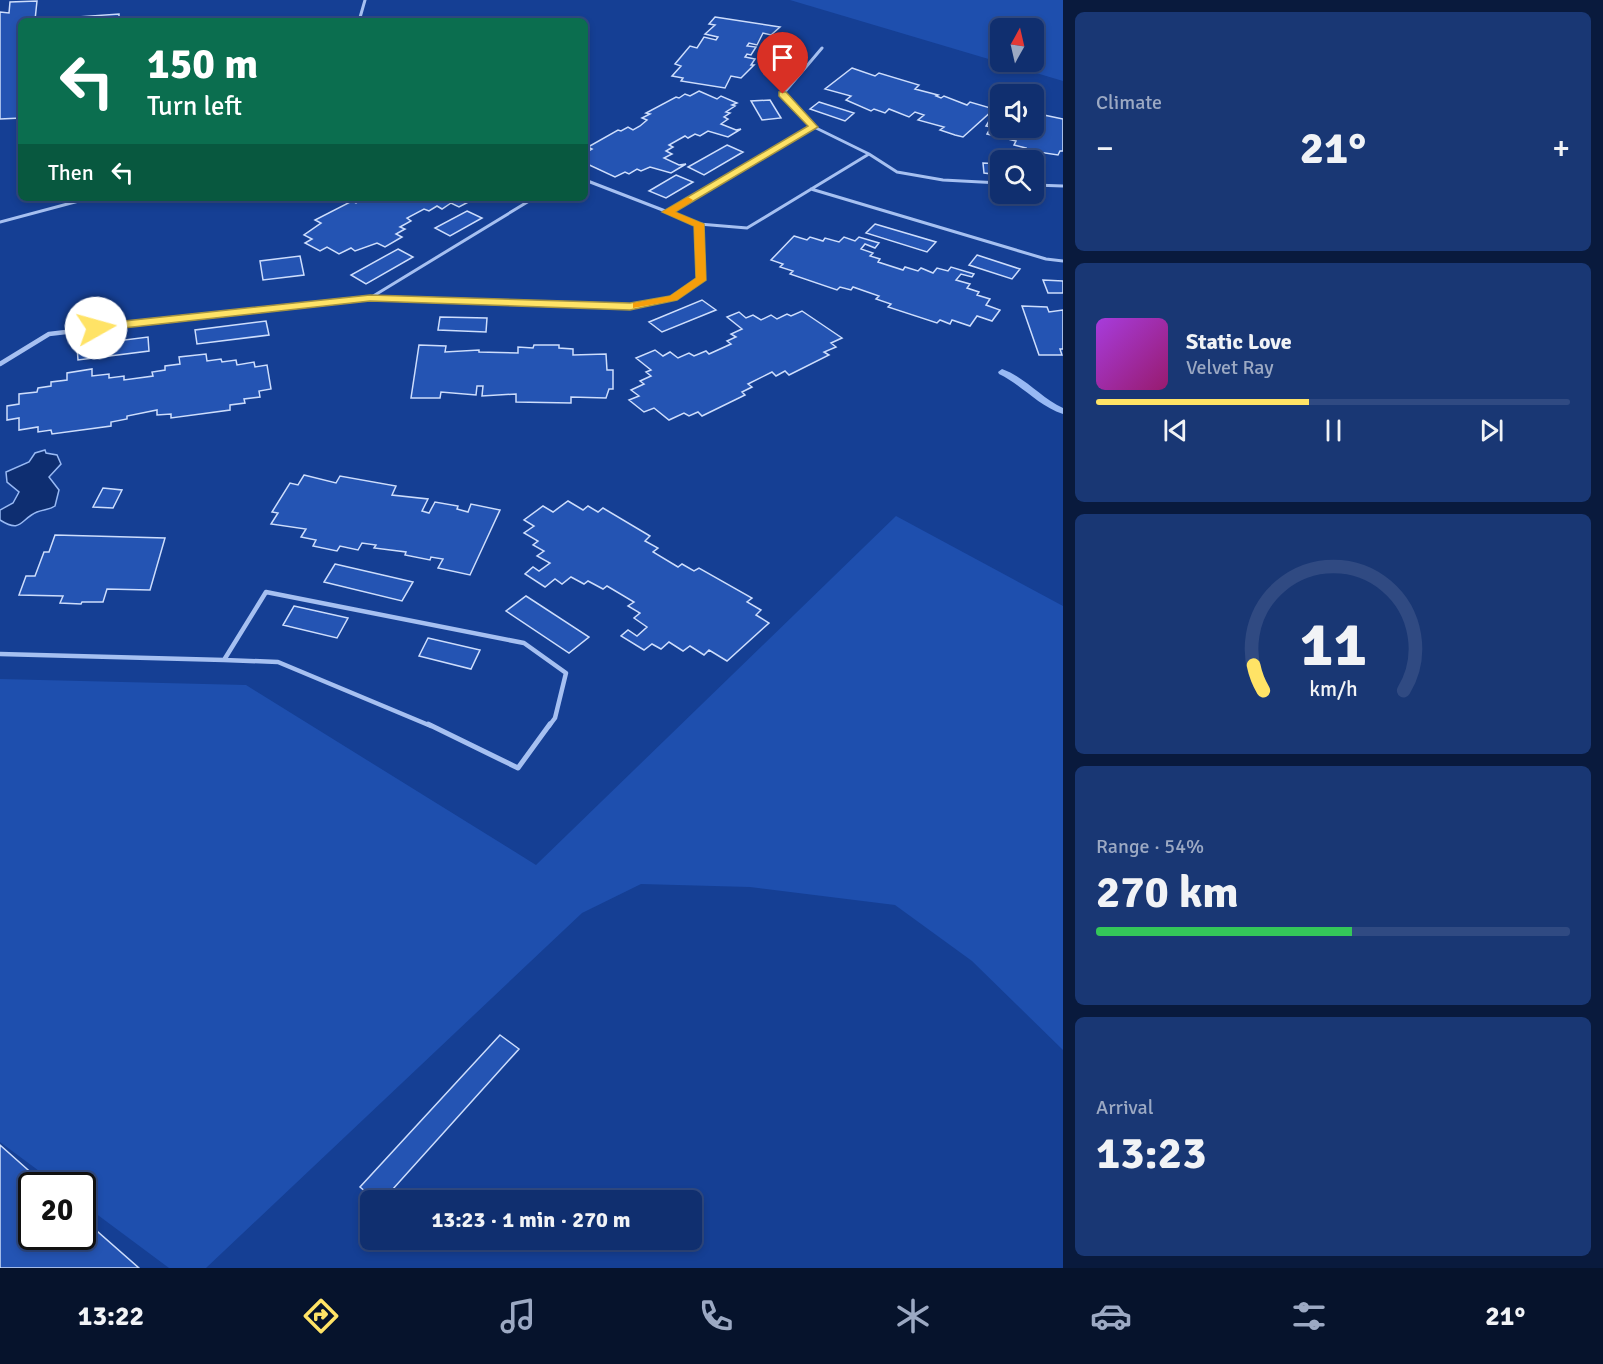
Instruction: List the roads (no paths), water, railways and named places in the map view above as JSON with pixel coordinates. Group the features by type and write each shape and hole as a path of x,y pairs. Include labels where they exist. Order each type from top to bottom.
{"lane":[{"path":"360,18 365,0"},
{"path":"822,48 783,94 814,127 869,154 897,172 943,180 990,182"},
{"path":"668,212 814,127"},
{"path":"588,181 699,224 747,228 869,154"},
{"path":"1044,185 1063,186"},
{"path":"811,189 1046,259 1063,261"},
{"path":"0,222 79,201"},
{"path":"370,298 529,201"},
{"path":"0,364 50,334 370,298 630,307 673,298 701,280 699,224"},
{"path":"0,654 224,661 278,662 415,718 518,768 555,718 566,673 524,642 266,592 224,661"}],"waterway":[{"path":"1002,372 1063,411"}]}
